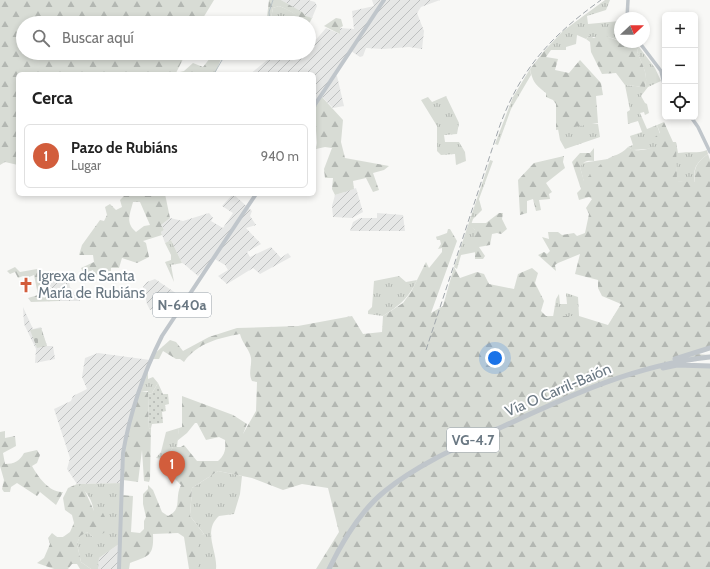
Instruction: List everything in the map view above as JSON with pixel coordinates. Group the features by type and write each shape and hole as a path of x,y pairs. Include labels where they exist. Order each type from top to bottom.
{"highway":[{"path":"647,368 710,348"},
{"name":"Vía O Carril-Baión","path":"329,569 351,530 362,515 384,492 422,464 531,413 613,378 686,359 710,357"},
{"path":"613,378 677,365 710,366"},
{"name":"Vía O Carril-Baión","path":"332,569 351,530"}],"main road":[{"path":"316,103 384,0"},
{"path":"627,12 628,0"},
{"path":"644,48 661,71 664,84"},
{"path":"693,120 698,126 710,152"},
{"name":"N-640a","path":"120,569 123,464 126,437 150,360 162,336 255,196"}],"shaded area":[{"path":"281,0 308,0 315,2 317,6 313,16 306,16"},
{"path":"372,0 440,0 421,7 417,13 424,31 422,49 409,47 383,49 366,48 363,56 360,57 351,51 335,75 337,76 344,106 333,108 321,96 316,103 316,72 252,72 267,60 316,60 316,40 326,28 340,34 340,28 354,29 352,11 374,6"},
{"path":"356,188 363,212 352,218 333,217 332,206 335,195"},
{"path":"231,196 235,196 252,211 250,216 256,225 246,228 261,244 247,252 250,257 271,247 281,258 288,253 291,257 260,274 253,268 227,284 218,276 228,270 225,265 213,258 198,276 182,263 171,240 165,243 161,232 164,230 161,225 170,218 183,221 209,213 213,218 211,221 223,228 233,213 222,206"},
{"path":"377,213 403,215 405,231 350,231 353,222 360,218 377,218"},
{"path":"68,276 70,287 80,301 59,301 59,297 50,286 49,282"},
{"path":"155,279 186,300 174,317 164,309 158,315 155,308 150,310 147,304 143,287 147,282"},
{"path":"23,307 33,329 41,327 47,346 53,346 55,359 35,363 36,349 24,324"},
{"path":"98,353 150,360 121,483 77,484 67,469 70,458 54,409 71,401 73,396 87,389 82,377 85,358"},
{"path":"119,544 119,569 98,569 99,558"}],"green space":[{"path":"0,0 214,0 204,16 16,16 16,60 182,60 176,72 16,72 16,165 5,162 0,165"},
{"path":"269,0 281,0 302,12 306,16 297,16 279,6 273,8 271,16 267,16"},
{"path":"605,0 610,0 606,10 587,16 588,24 614,22 614,39 589,36 586,39 577,35 576,44 566,47 566,50 545,50 563,31"},
{"path":"279,6 297,16 271,16 273,8"},
{"path":"336,18 341,19 343,26 340,28 340,34 324,26"},
{"path":"589,36 594,38 605,36 614,39 614,48 638,48 637,51 646,77 645,87 625,85 616,73 602,74 591,52 590,42 586,39"},
{"path":"640,48 655,68 661,81 648,87 641,96 647,104 649,113 645,115 644,112 640,113 647,129 657,125 660,134 660,148 633,150 628,147 633,145 630,136 642,132 638,121 628,124 627,112 630,110 625,85 645,87 645,73 637,51"},
{"path":"545,50 551,50 546,57 558,59 555,70 569,73 580,60 601,83 603,95 596,96 598,123 556,130 556,104 553,100 546,97 546,93 535,83 530,69"},
{"path":"208,60 221,60 216,72 180,72 184,71 193,63 203,67"},
{"path":"530,69 531,75 511,109 498,145 495,144 513,97"},
{"path":"321,96 343,120 341,142 345,158 389,166 384,170 373,173 379,190 373,192 366,178 353,181 354,189 335,195 332,189 333,178 325,178 324,169 332,148 325,147 316,149 316,103"},
{"path":"446,96 459,123 457,134 444,135 445,142 459,142 465,152 466,161 456,165 455,154 441,155 437,151 437,126 421,100 428,97 432,102"},
{"path":"664,122 673,142 676,142 677,181 695,182 695,169 701,160 708,154 710,160 710,350 696,354 710,355 682,363 710,364 710,569 316,569 339,532 328,488 302,484 283,490 252,478 218,471 192,488 190,516 204,534 198,536 198,569 189,569 184,537 178,533 153,534 152,547 149,554 142,559 130,563 129,569 119,569 121,495 133,496 131,532 140,533 144,529 144,521 146,517 143,504 143,494 148,489 148,485 153,490 162,512 168,516 173,513 177,507 178,494 181,485 170,474 172,467 167,457 173,447 181,447 184,445 197,461 218,461 224,452 225,440 219,437 206,440 197,423 195,423 187,433 177,441 179,428 182,427 182,396 233,415 247,424 243,434 256,411 257,382 252,381 250,372 250,355 240,334 209,342 195,350 184,362 163,351 159,359 153,359 153,355 170,340 176,342 183,351 209,337 237,328 298,326 352,316 363,334 382,332 383,316 403,303 411,292 426,262 429,268 442,252 442,248 438,249 441,244 440,240 437,240 436,237 447,233 448,229 450,229 457,241 431,313 443,306 454,267 460,278 477,272 484,274 489,284 514,289 518,274 532,268 538,273 535,283 544,301 541,311 546,316 579,316 608,325 621,304 602,296 598,288 598,280 575,274 580,254 555,265 556,271 538,255 544,252 547,254 550,251 542,237 549,239 548,232 558,232 562,235 574,233 577,236 585,233 589,214 586,208 592,199 589,197 579,200 577,193 581,189 572,162 580,153 590,153 594,148 594,161 586,161 580,167 584,181 606,160 622,152 628,147 639,150 659,146 655,137 660,133 657,125"},
{"path":"583,124 598,124 600,137 565,149 560,140 558,129"},
{"path":"676,142 678,153 700,152 707,150 708,154 696,167 694,174 695,184 677,181"},
{"path":"564,156 563,162 565,168 546,183 552,192 549,194 550,199 539,200 541,210 536,211 533,199 527,201 527,213 520,215 518,180 534,163"},
{"path":"608,159 584,182 580,167 582,163"},
{"path":"490,160 493,161 479,199 482,210 473,219 471,225 475,230 476,252 461,255 457,269 454,267"},
{"path":"124,196 165,196 170,218 161,225 164,230 161,232 162,235 143,241 146,243 149,257 137,263 122,258 119,268 111,268 111,274 104,274 104,278 101,278 100,275 94,274 93,270 84,274 81,268 94,262 93,255 79,255 82,245 100,220 104,221 107,215 105,207 110,204 116,210 122,207 120,200","holes":["133,202 140,202 150,225 144,226 136,232 130,225 129,218"]},
{"path":"499,213 503,213 502,219 507,229 501,234 492,234 490,245 479,247 485,256 483,259 475,259 475,230 471,226 471,223 486,223"},
{"path":"171,240 182,263 171,265 174,282 165,262 171,260 171,255 165,243"},
{"path":"15,267 20,272 37,269 40,272 44,283 60,292 62,295 59,297 59,301 31,302 28,298 38,295 34,275 24,279 23,276 18,278 15,272 10,274 7,271"},
{"path":"399,276 406,282 417,280 407,297 399,305 383,316 368,314 368,311 372,307 374,281"},
{"path":"566,293 578,297 579,316 553,317 556,299 559,294 560,304 567,304"},
{"path":"41,328 47,346 37,348 30,330"},
{"path":"148,368 148,379 153,377 158,383 152,393 148,394 148,391 141,391"},
{"path":"158,383 163,394 168,394 169,404 165,405 166,411 162,412 163,423 152,424 151,428 149,429 148,394 152,393"},
{"path":"140,391 148,392 149,429 151,428 149,482 144,481 142,450 138,482 123,480 126,437"},
{"path":"179,428 177,447 173,447 167,457 168,460 156,458 161,452 166,432"},
{"path":"5,431 5,438 15,436 16,446 3,453 5,464 16,462 24,453 37,450 40,455 37,463 32,466 45,484 58,492 63,492 56,505 40,492 37,496 17,483 11,487 10,492 4,492 2,489 4,480 0,466 0,432"},
{"path":"218,471 242,476 240,494 234,514 219,516 214,522 212,528 211,535 216,569 198,569 198,535 204,534 190,516 192,488"},
{"path":"121,483 119,544 99,558 98,569 91,569 81,562 77,544 80,535 87,532 93,537 93,508 84,490 77,484"},
{"path":"77,484 84,489 95,513 103,513 106,521 104,533 93,537 87,532 80,536 77,544 81,562 91,569 80,569 77,564 72,564 68,569 54,569 37,563 44,558 50,544 48,538 52,533 57,537 63,537 70,532 74,523 72,515 65,510 63,498 68,488"}],"waterway":[{"path":"269,16 269,12 273,0"},
{"path":"215,72 222,60"}],"railway":[{"path":"426,350 507,107 527,71 539,55 567,27 601,0"}],"place":[{"name":"Igrexa de Santa María de Rubiáns","path":"26,285"},
{"name":"Pazo de Rubiáns","path":"172,484"}]}
